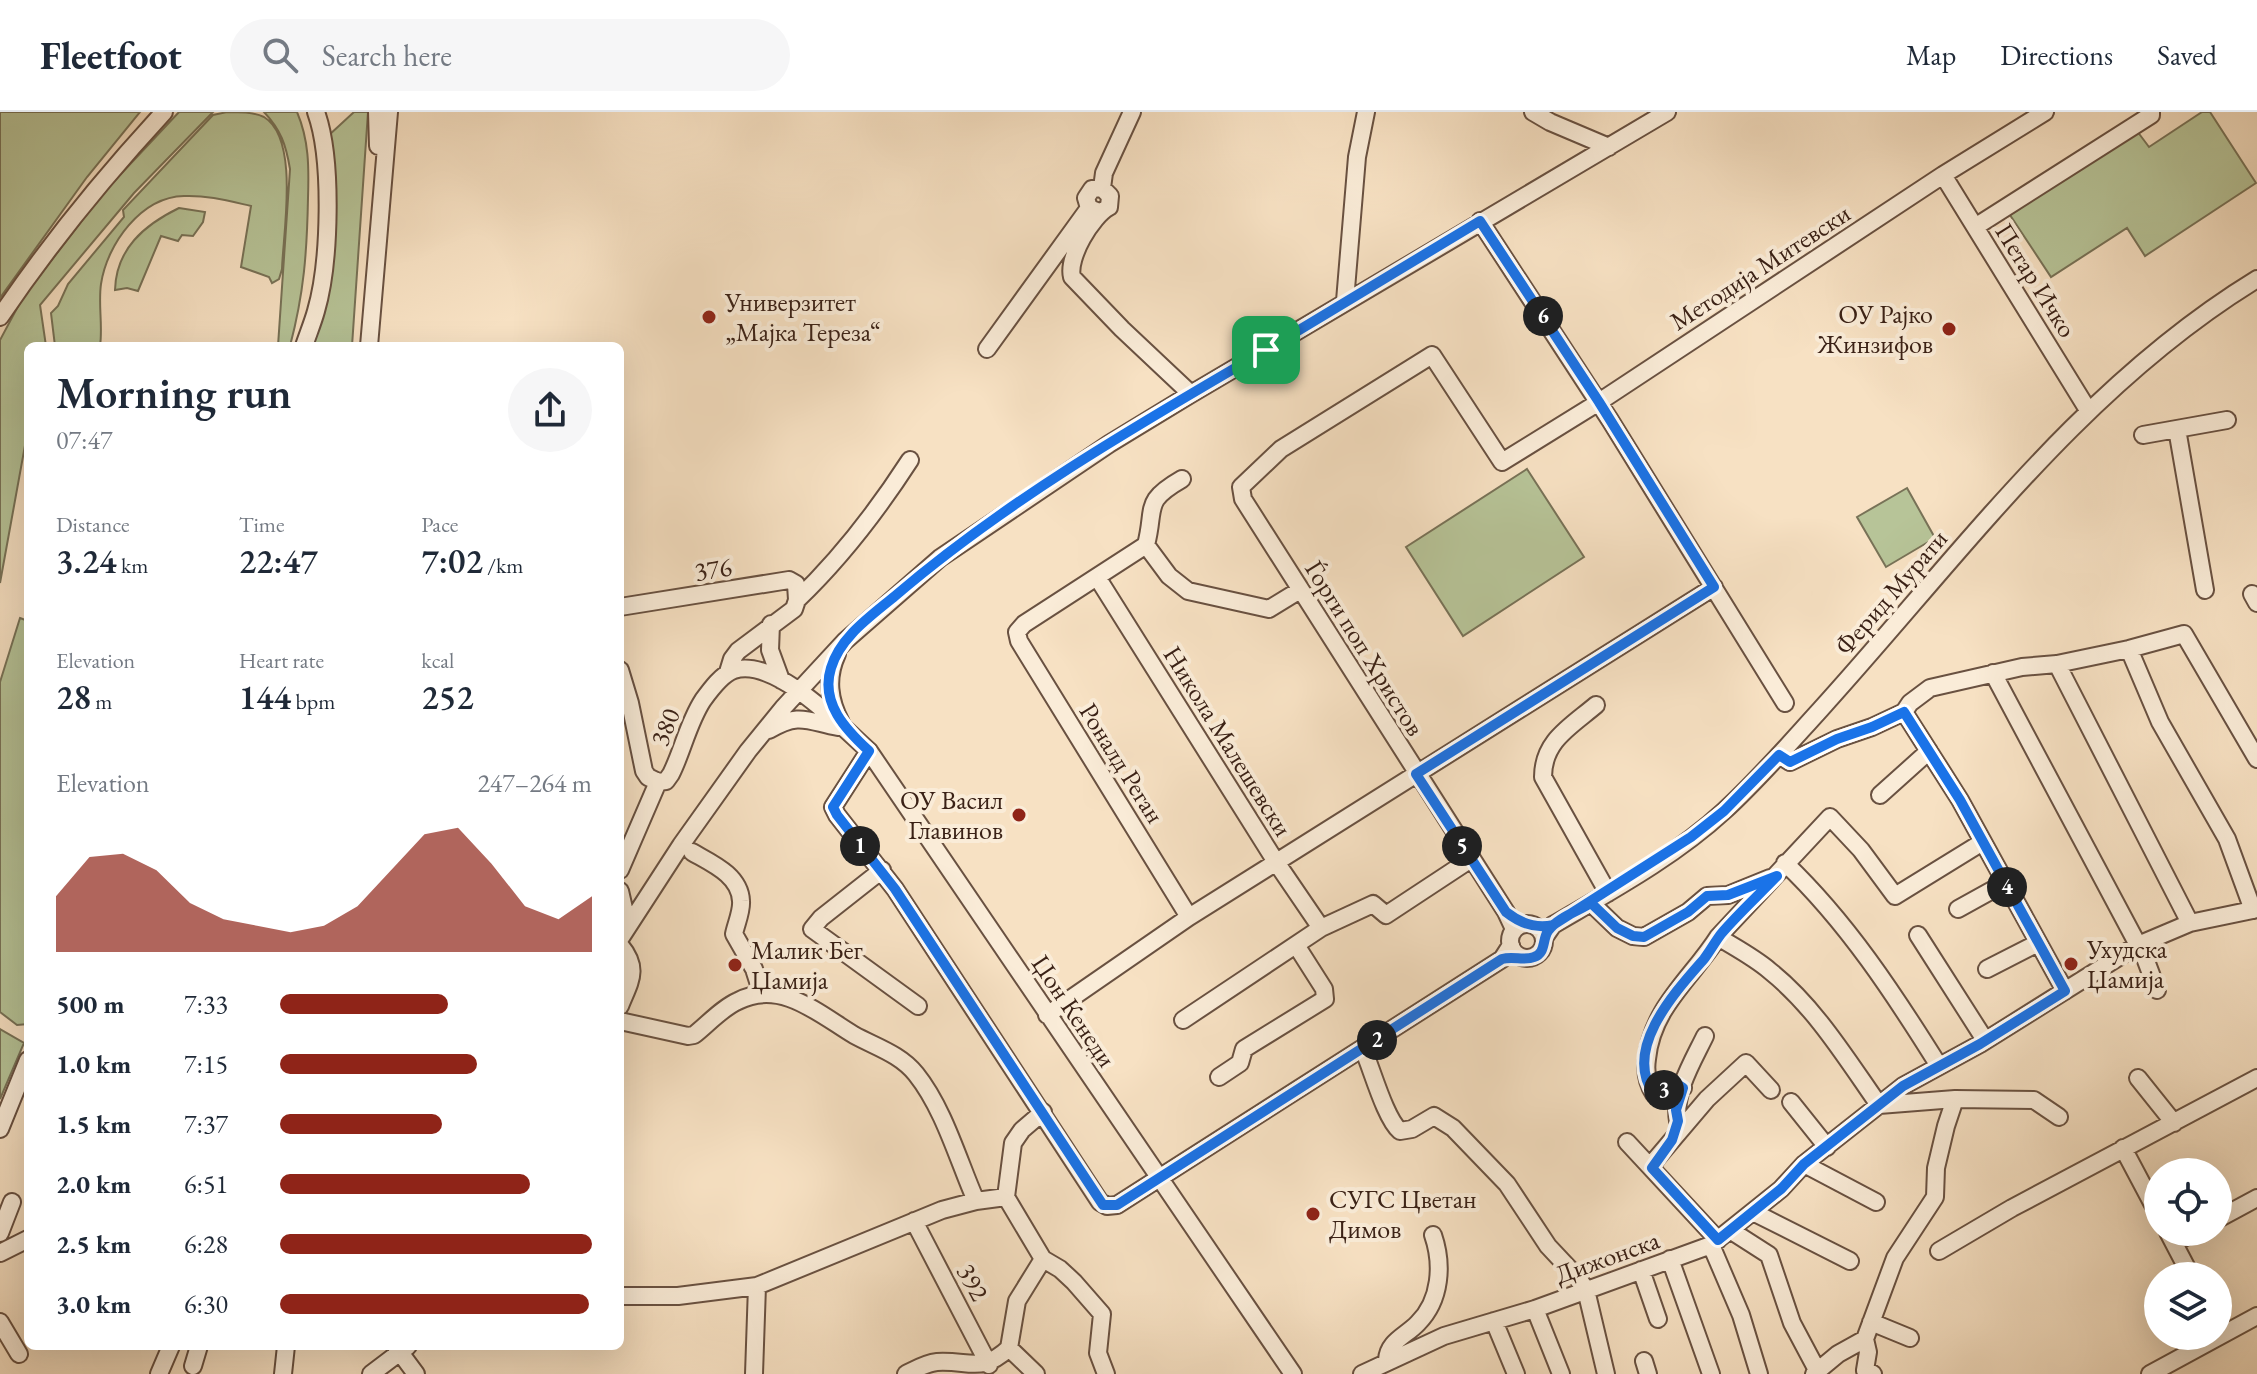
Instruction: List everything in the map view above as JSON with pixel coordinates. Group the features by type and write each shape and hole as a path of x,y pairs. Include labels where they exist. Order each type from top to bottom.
{"street":[{"path":"0,317 43,253 90,194 164,112"},
{"path":"305,342 317,309 325,247 325,165 316,112"},
{"path":"377,112 382,176"},
{"path":"369,342 389,112"},
{"path":"987,349 1094,210 1109,207 1110,196 1102,188 1104,173 1132,112"},
{"path":"1345,301 1357,157 1366,112"},
{"path":"1533,112 1609,147"},
{"path":"624,932 756,740 797,691 877,611 940,558 1097,452 1191,394 1667,112"},
{"name":"Методија Митевски","path":"1241,487 1281,449 1432,355 1502,462 2045,112"},
{"path":"1975,227 2151,115 2151,112"},
{"name":"Петар Ичко","path":"1943,175 2088,410"},
{"path":"1094,210 1073,257 1072,277 1191,394"},
{"path":"1480,221 1599,402 1785,703"},
{"name":"Ферид Мурати","path":"1043,1112 1103,1205 1117,1205 1363,1049 1525,938 1608,893 1702,829 1779,755 1989,516 2088,410 2173,336 2257,279"},
{"path":"2143,435 2227,420"},
{"path":"2177,429 2205,590"},
{"path":"797,691 764,672 749,668 728,672 732,659 771,624 794,609 797,600 845,553 910,460"},
{"path":"1182,479 1153,500 1146,545 1169,576 1188,591 1269,609 1300,590"},
{"name":"Ѓорги поп Христов","path":"1241,487 1243,499 1300,590 1416,774 1525,938"},
{"path":"1097,577 1146,545"},
{"name":"Роналд Реган","path":"1097,577 1024,624 1017,632 1019,641 1189,917"},
{"name":"Никола Малешевски","path":"1097,577 1276,862 1321,928"},
{"name":"376","path":"624,606 789,580 796,584 797,600"},
{"path":"1047,1015 1189,917 1714,587"},
{"path":"771,624 770,650 781,680"},
{"path":"1779,755 1790,762 1837,739 1872,727 1904,712 1910,703 1930,688 1993,673 2129,649 2184,634 2257,759"},
{"path":"840,647 830,670 829,684 843,728"},
{"path":"2129,649 2166,733 2227,839 2255,909"},
{"path":"2057,664 2190,923"},
{"name":"380","path":"624,861 658,782 666,781 671,774 703,701 728,672"},
{"path":"1993,673 2142,951 2157,990"},
{"path":"624,683 644,771 658,782"},
{"name":"Џон Кенеди","path":"797,691 869,751 1293,1374"},
{"path":"1596,705 1553,742 1543,760 1543,777 1608,893"},
{"path":"1904,712 1960,800 2065,991"},
{"path":"756,740 796,718 843,728"},
{"path":"869,751 833,807 845,827 882,870 1043,1112 1022,1130 1013,1143 1006,1197 1043,1259 1067,1276 1102,1314 1098,1353 1106,1374"},
{"path":"1880,795 1929,751"},
{"path":"1683,1088 1677,1084 1654,1094 1648,1085 1648,1042 1658,1017 1672,994 1707,956 1718,937 1830,817 1861,850 1895,896 1981,843"},
{"path":"692,852 728,873 736,889 741,901 734,934 754,969 762,994"},
{"path":"1183,1020 1321,928 1373,904 1386,915 1471,859"},
{"path":"1591,903 1617,928 1633,936 1644,937 1688,912 1707,896 1728,895 1781,869"},
{"path":"1781,869 1810,887 1848,932 1888,986 1939,1066"},
{"path":"882,870 821,918 812,929 918,1006"},
{"path":"1958,909 2005,883"},
{"name":"Дижонска","path":"1362,1374 1444,1336 1535,1309 1720,1238 1781,1189 1804,1164 1903,1086 2065,991 2190,923 2255,909"},
{"path":"1918,935 1985,1040"},
{"path":"1718,937 1768,968 1793,991 1828,1032 1879,1105 1955,1099 2034,1100 2059,1117"},
{"path":"1987,969 2038,943"},
{"path":"1219,1077 1240,1063 1244,1049 1325,999 1324,989 1296,945"},
{"path":"624,950 630,957 632,978 624,997"},
{"path":"624,1022 688,1036 694,1035 738,1001 762,994 802,1001 904,1062 917,1075 938,1114 976,1201"},
{"path":"1678,1121 1676,1110 1705,1036"},
{"path":"1363,1049 1394,1126 1400,1131 1412,1129 1434,1116 1453,1128 1507,1184 1548,1246 1579,1279 1586,1290 1606,1374"},
{"path":"1652,1168 1707,1099 1746,1063 1771,1090"},
{"path":"0,1129 24,1070"},
{"path":"2138,1078 2174,1123"},
{"path":"1939,1251 2123,1148 2257,1078"},
{"path":"1873,1374 1865,1370 1868,1352 1865,1339 1895,1258 1935,1197 1936,1168 1955,1099"},
{"path":"1791,1102 1827,1147"},
{"path":"1672,1140 1678,1121 1691,1105"},
{"path":"1627,1142 1720,1238 1769,1255 1792,1323 1815,1372 1865,1339"},
{"path":"2123,1148 2144,1188"},
{"path":"1804,1164 1876,1202"},
{"path":"624,1296 678,1296 757,1286 914,1221 976,1201 1006,1197"},
{"path":"2232,1211 2257,1198"},
{"path":"0,1233 12,1202"},
{"path":"1753,1212 1850,1261"},
{"name":"392","path":"914,1221 989,1365"},
{"path":"1387,1360 1388,1350 1427,1313 1440,1273 1440,1254 1433,1235"},
{"path":"1720,1238 1759,1374"},
{"path":"0,1253 24,1241"},
{"path":"906,1374 932,1363 979,1368 989,1365 1009,1348 1017,1301 1043,1259"},
{"path":"1670,1259 1711,1374"},
{"path":"1641,1270 1658,1319"},
{"path":"754,1374 757,1286"},
{"path":"1535,1309 1561,1374"},
{"path":"2232,1327 2257,1316"},
{"path":"1494,1321 1516,1374"},
{"path":"0,1322 19,1354"},
{"path":"1871,1322 1910,1338"},
{"path":"1009,1348 1036,1374"},
{"path":"159,1374 169,1350"},
{"path":"193,1366 198,1350"},
{"path":"283,1374 286,1350"},
{"path":"371,1374 400,1350"},
{"path":"402,1350 416,1374"},
{"path":"2150,1374 2190,1350"}],"green space":[{"path":"0,112 140,112 87,177 0,298"},
{"path":"179,112 213,112 134,193 40,305 45,342 24,342 24,451 0,583 0,340 23,297 104,192"},
{"path":"227,112 264,117 275,128 282,145 287,188 279,279 272,283 269,277 241,267 251,206 201,196 168,198 140,214 110,254 101,284 100,342 55,342 51,313 58,306 68,284 124,217 123,210 213,115"},
{"path":"264,112 297,112 307,154 306,255 291,342 278,342 290,169 287,152 275,125"},
{"path":"354,112 368,112 352,342 309,342 323,304 328,136"},
{"path":"2202,112 2210,112 2256,183 2145,256 2127,228 2051,277 2010,215 2137,131 2149,147"},
{"path":"179,208 205,212 203,222 193,236 182,235 178,241 161,236 138,291 127,288 115,290 120,262 134,240 154,222"},
{"path":"1527,469 1584,557 1463,636 1406,547"},
{"path":"1907,488 1935,538 1886,567 1857,517"},
{"path":"20,618 24,620 24,1024 17,1025 0,1012 0,682"},
{"path":"0,1029 24,1043 0,1099"}],"place":[{"name":"Универзитет „Мајка Тереза“","path":"709,317"},
{"name":"ОУ Рајко Жинзифов","path":"1949,329"},
{"name":"ОУ Васил Главинов","path":"1019,815"},
{"name":"Ухудска Џамија","path":"2071,964"},
{"name":"Малик Бег Џамија","path":"735,965"},
{"name":"СУГС Цветан Димов","path":"1313,1214"}],"route":[{"path":"1266,350 1109,444 940,558 845,641 830,670 831,699 843,728 869,751 833,807 837,815 895,889 1103,1205 1117,1205 1502,959 1538,956 1544,946 1544,938 1553,925 1591,903 1617,928 1633,936 1644,937 1688,912 1707,896 1728,895 1777,876 1718,937 1707,956 1672,994 1648,1042 1648,1085 1654,1094 1677,1084 1683,1088 1672,1140 1652,1168 1718,1240 1781,1189 1804,1164 1903,1086 1980,1044 2065,991 1960,800 1904,712 1790,762 1779,755 1724,811 1691,837 1608,893 1553,925 1544,928 1523,924 1506,912 1416,774 1714,587 1599,402 1480,221 1266,350"}]}
